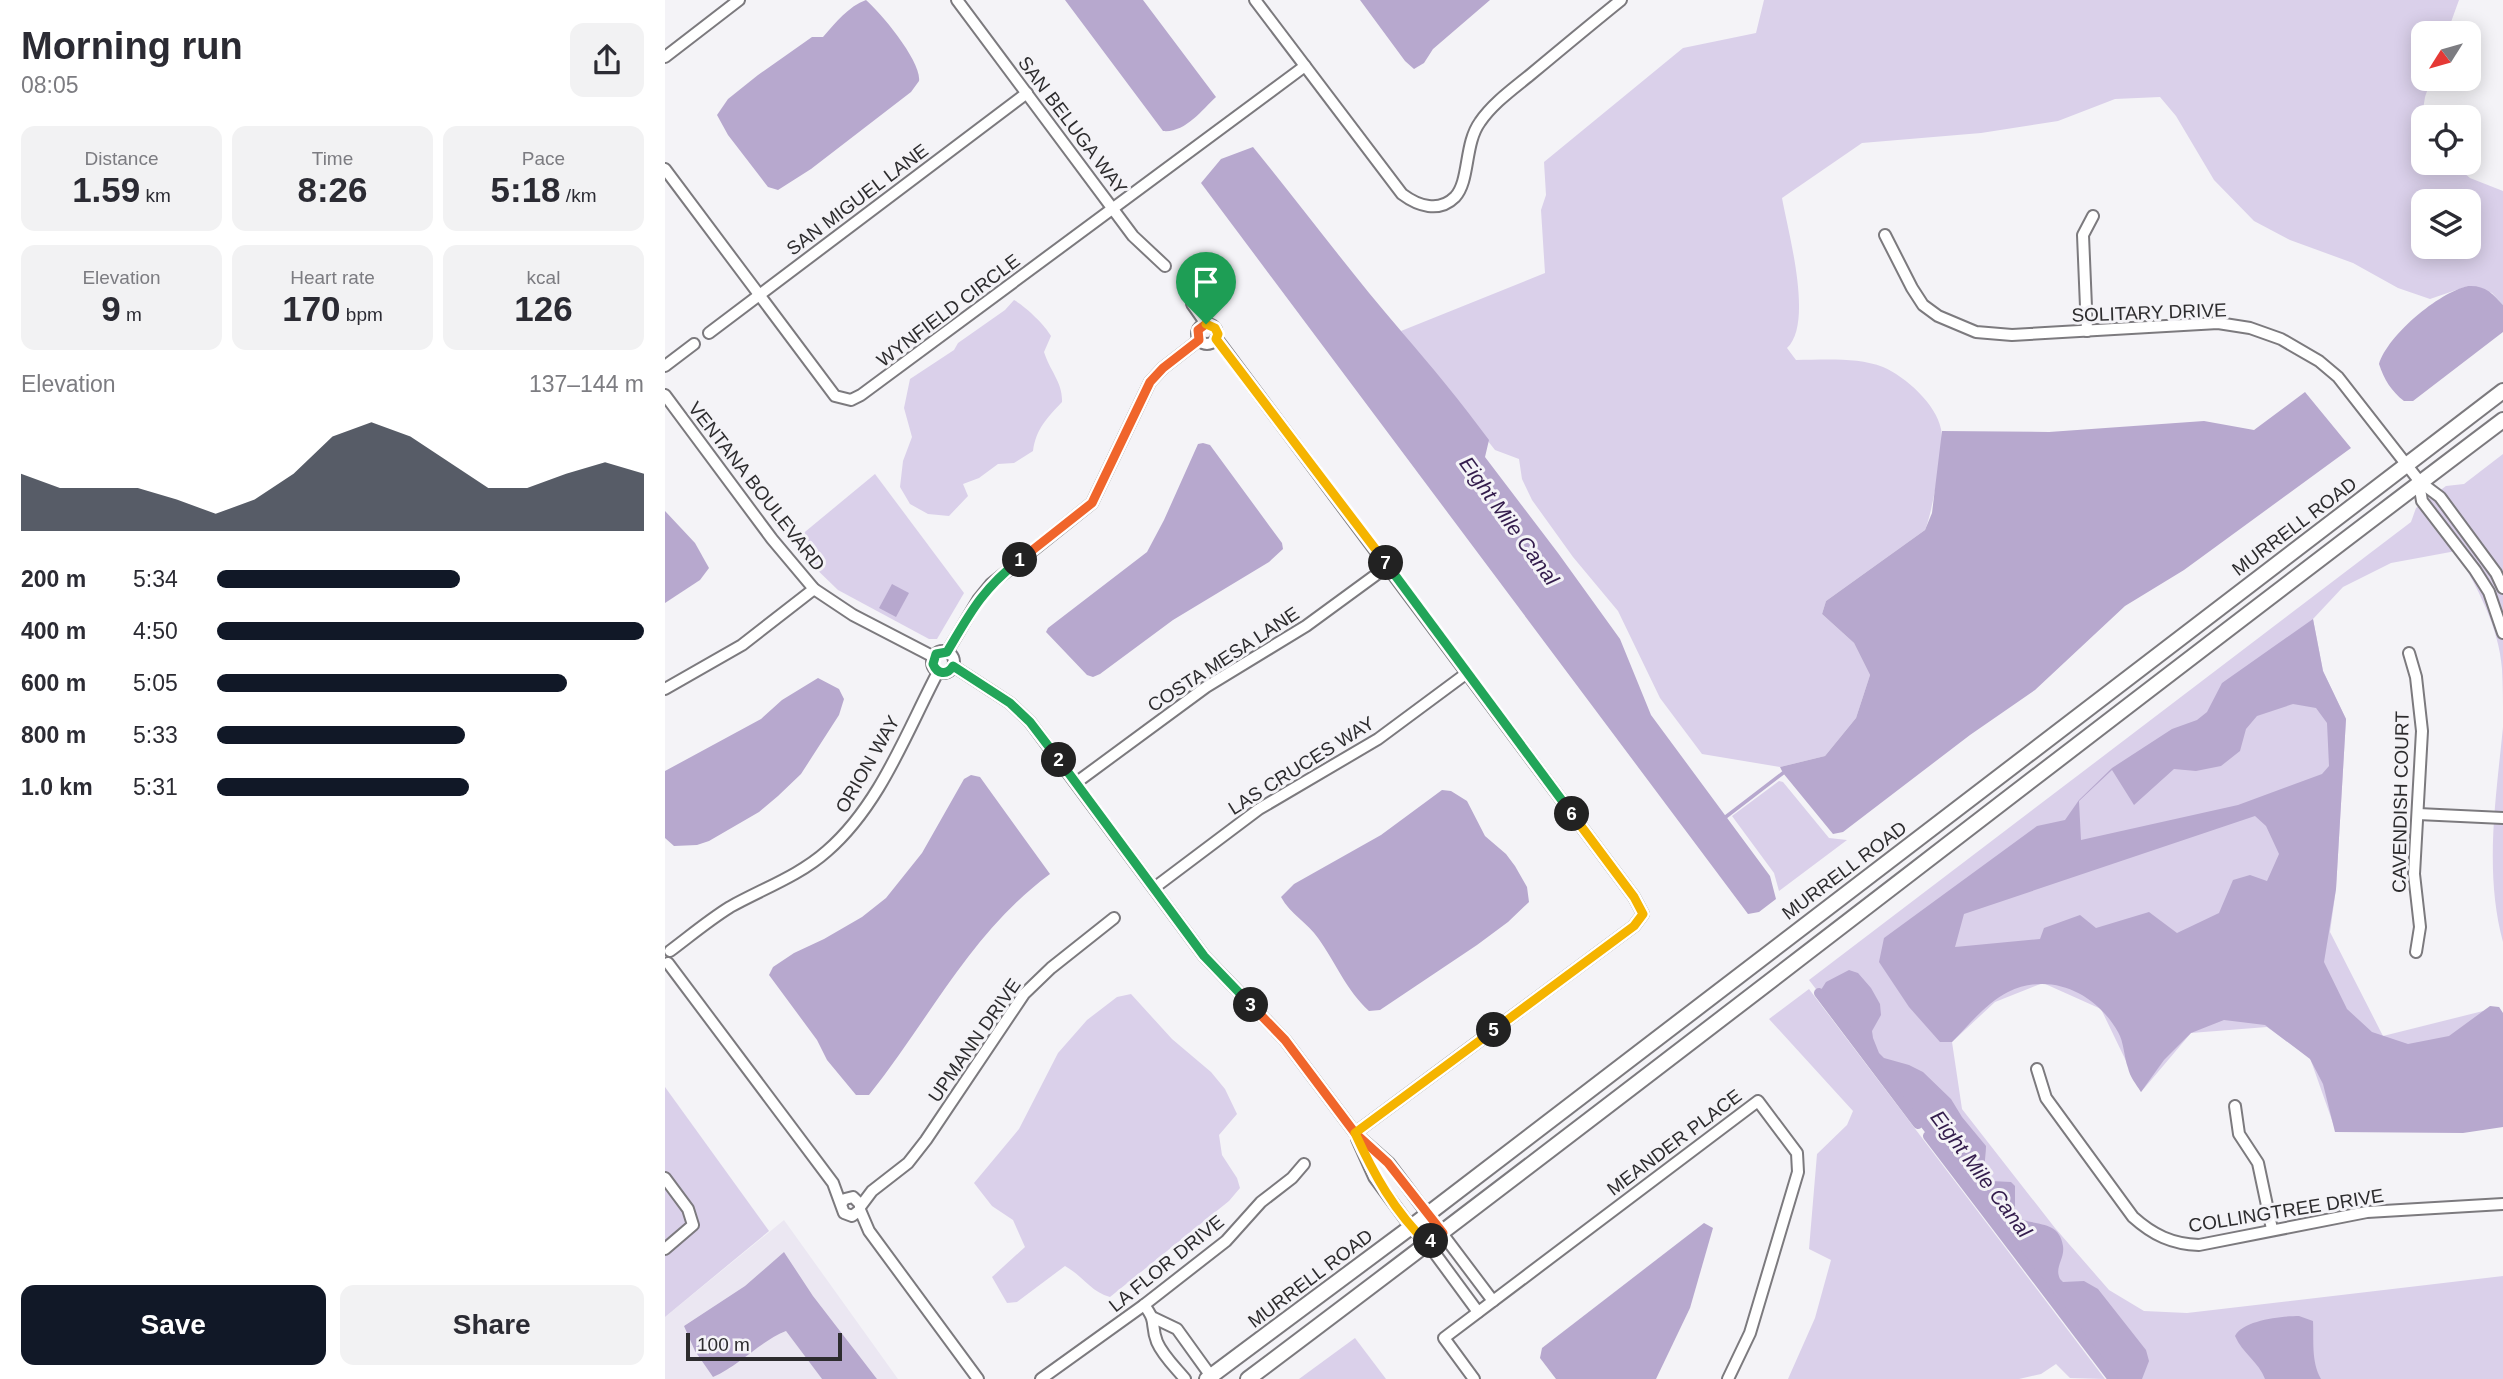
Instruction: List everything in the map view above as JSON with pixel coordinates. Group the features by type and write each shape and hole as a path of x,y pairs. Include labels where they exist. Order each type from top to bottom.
{"street":[{"path":"665,57 739,0"},
{"name":"SAN BELUGA WAY","path":"957,0 1133,236 1165,266"},
{"path":"1255,0 1402,194 1411,201 1434,207 1455,197 1462,186 1470,139 1489,111 1621,0"},
{"name":"WYNFIELD CIRCLE","path":"665,169 835,396 851,400 861,396 1305,66"},
{"name":"SAN MIGUEL LANE","path":"709,334 1027,93"},
{"path":"2087,331 2083,235 2093,216"},
{"name":"SOLITARY DRIVE","path":"1885,235 1923,305 1957,326 1976,332 2012,335 2218,323 2250,328 2281,340 2319,361 2338,377 2419,483"},
{"path":"1192,304 1206,324 1215,328 1218,334 1208,345 1199,340"},
{"path":"1199,340 1198,330 1206,324"},
{"path":"1216,339 1634,897 1643,914 1634,926 1355,1133"},
{"path":"947,652 978,600 991,584 1092,503 1150,382 1163,368 1199,340"},
{"path":"665,366 694,344"},
{"name":"MURRELL ROAD","path":"1210,1378 2503,391"},
{"name":"VENTANA BOULEVARD","path":"665,395 772,539 814,589 853,615 934,657"},
{"path":"1248,1379 1688,1046 1948,842 2503,419"},
{"path":"2419,483 2440,497 2496,573 2503,588"},
{"path":"2419,483 2422,501 2475,569 2489,592 2503,633"},
{"name":"COSTA MESA LANE","path":"1077,782 1206,687 1306,626 1388,566"},
{"path":"665,689 742,645 814,589"},
{"path":"939,652 947,652 953,659 953,666 946,673 938,672 933,664 934,657 939,652"},
{"name":"CAVENDISH COURT","path":"2409,653 2416,677 2421,731 2414,874 2420,927 2416,952"},
{"path":"953,666 1010,703 1030,722 1204,956 1285,1040 1355,1133 1388,1163 1493,1301"},
{"name":"ORION WAY","path":"667,957 714,917 806,867 827,852 849,829 877,789 938,672"},
{"name":"LAS CRUCES WAY","path":"1154,888 1268,803 1378,739 1467,673"},
{"path":"2418,814 2503,818"},
{"name":"UPMANN DRIVE","path":"852,1205 908,1163 1024,994 1051,968 1114,918"},
{"path":"667,957 978,1379"},
{"name":"COLLINGTREE DRIVE","path":"2037,1069 2046,1098 2133,1217 2148,1230 2181,1244 2199,1245 2367,1212 2503,1204"},
{"name":"MEANDER PLACE","path":"1474,1379 1444,1338 1758,1101 1797,1153 1798,1172 1750,1333 1728,1379"},
{"path":"2235,1106 2239,1134 2258,1163 2272,1229"},
{"path":"1355,1133 1374,1177 1478,1312"},
{"name":"LA FLOR DRIVE","path":"1041,1379 1144,1305 1226,1241 1261,1202 1292,1178 1304,1164"},
{"path":"665,1178 688,1209 693,1225 665,1249"},
{"path":"1144,1305 1154,1318 1177,1329 1210,1378"},
{"path":"1154,1318 1153,1331 1160,1348 1185,1379"}],"shaded area":[{"path":"1764,0 2459,0 2451,21 2411,21 2411,91 2427,91 2424,105 2411,105 2411,175 2466,175 2503,191 2503,305 2492,293 2468,286 2430,299 2398,288 2353,263 2290,240 2254,221 2214,180 2176,116 2160,97 2115,99 2058,121 1981,133 1862,143 1782,198 1799,299 1795,336 1787,348 1796,360 1851,360 1883,367 1901,377 1927,401 1938,420 1942,437 1931,510 1925,530 1826,601 1822,614 1854,643 1870,675 1856,718 1825,756 1780,767 1702,754 1660,698 1618,611 1573,557 1532,500 1522,479 1519,459 1495,450 1401,331 1545,273 1541,210 1546,195 1544,162 1683,48 1756,33"},
{"path":"1014,300 1034,316 1051,336 1044,352 1058,383 1062,402 1040,430 1033,451 1014,463 998,464 979,478 963,484 968,496 949,516 928,514 910,504 900,487 903,461 912,437 904,408 910,379 954,350 958,343 1005,310"},
{"path":"2503,454 2503,719 2502,669 2492,623 2456,551 2391,563 2343,587 2313,619 2323,671 2346,719 2336,889 2330,932 2383,1036 2499,1007 2503,1014 2503,1127 2334,1126 2310,1058 2267,1027 2191,1033 2141,1092 2101,1009 2043,983 1995,1002 1952,1042 1962,1109 2055,1228 2109,1290 2144,1311 2187,1313 2503,1276 2503,1379 2114,1379 1809,980 2411,522 2416,508 2446,486 2464,484"},
{"path":"875,474 964,593 937,639 929,639 838,590 807,560 794,541"},
{"path":"2503,727 2503,942 2494,889 2493,835"},
{"path":"1779,781 1783,782 1829,838 1847,840 1779,891 1774,873 1732,816"},
{"path":"1809,989 2105,1379 2070,1378 2056,1364 2041,1374 2019,1379 1788,1379 1815,1318 1831,1260 1809,1249 1817,1154 1847,1125 1853,1111 1769,1019"},
{"path":"1131,994 1172,1039 1211,1072 1225,1089 1237,1114 1219,1135 1222,1155 1237,1178 1240,1188 1229,1201 1110,1297 1097,1291 1065,1266 1017,1302 1007,1303 992,1277 1025,1247 1013,1220 992,1206 974,1183 1019,1129 1058,1053 1087,1020 1117,997"},
{"path":"665,1087 769,1231 665,1317"},
{"path":"784,1220 898,1379 877,1379 813,1296 784,1252 745,1286 684,1326 729,1369 770,1338 786,1331 822,1379 665,1379 665,1317"},
{"path":"1355,1338 1386,1379 1299,1379"}],"water":[{"path":"866,0 908,50 919,81 911,92 811,169 778,190 768,187 728,135 717,115 728,99 758,75 812,37 823,37 848,11"},
{"path":"1065,0 1143,0 1216,97 1185,125 1171,131 1163,131"},
{"path":"1360,0 1490,0 1433,49 1424,63 1414,69 1405,61"},
{"path":"1253,147 1489,440 1485,457 1620,639 1651,715 1770,876 1776,899 1759,912 1748,914 1201,183 1221,159"},
{"path":"2468,286 2488,291 2503,305 2503,332 2413,401 2404,401 2392,389 2381,369 2379,364 2384,353 2403,328 2429,306"},
{"path":"2305,392 2351,448 2184,570 2125,606 2035,690 1970,735 1843,832 1833,834 1780,767 1825,756 1856,718 1870,675 1854,643 1822,614 1826,601 1925,530 1932,513 1942,431 2049,432 2204,421 2254,430"},
{"path":"1198,444 1210,445 1282,543 1283,549 1269,562 1173,620 1100,674 1093,677 1087,675 1046,632 1048,628 1147,552"},
{"path":"665,511 695,543 709,568 700,580 665,603"},
{"path":"892,584 909,593 896,617 879,608"},
{"path":"2313,619 2323,671 2346,719 2336,889 2324,962 2347,1009 2372,1032 2408,1044 2449,1036 2490,1006 2499,1007 2503,1013 2503,1127 2463,1133 2335,1132 2323,1084 2310,1059 2265,1025 2224,1020 2191,1033 2164,1060 2141,1092 2129,1071 2120,1036 2109,1018 2085,997 2056,985 2024,986 2008,992 1985,1008 1952,1042 1940,1042 1909,1007 1879,962 1884,938 2037,826 2065,820 2079,800 2112,768 2172,729 2197,720 2207,712 2222,683","holes":["2293,704 2316,708 2327,723 2329,766 2322,774 2238,805 2081,840 2079,801 2112,770 2134,805 2174,769 2196,771 2221,766 2240,751 2246,729 2257,716","2255,816 2266,826 2279,854 2267,881 2250,875 2233,880 2219,913 2177,933 2149,912 2096,928 2080,915 2044,928 2040,939 1955,947 1964,914"]},
{"path":"818,678 839,689 844,699 839,715 801,774 759,812 709,841 697,845 674,846 665,838 665,771 761,719 782,700"},
{"path":"971,775 980,777 1050,874 997,922 974,950 869,1095 856,1095 827,1060 817,1040 769,975 773,967 794,953 862,917 886,898 922,853 964,779"},
{"path":"1442,790 1451,791 1467,801 1485,836 1506,854 1515,866 1527,887 1529,902 1477,945 1380,1010 1369,1011 1348,985 1314,933 1281,897 1294,884 1381,835"},
{"path":"1849,970 1858,973 1880,1004 1881,1015 1872,1031 1879,1053 1884,1058 1923,1072 1951,1099 1986,1146 1985,1165 1988,1177 1991,1181 2011,1182 2015,1186 2015,1215 2050,1227 2060,1237 2063,1251 2058,1271 2060,1279 2063,1282 2084,1281 2098,1289 2146,1350 2149,1361 2142,1379 2113,1379 1819,993 1826,982"},
{"path":"1704,1223 1713,1228 1690,1308 1656,1379 1556,1379 1540,1358 1542,1348"},
{"path":"784,1252 813,1296 877,1379 822,1379 786,1331 713,1377 695,1351 684,1326 745,1286"},
{"path":"2299,1316 2313,1321 2314,1358 2321,1379 2265,1379 2235,1336 2254,1323"}],"waterway":[{"path":"1723,819 1783,773"},
{"name":"Eight Mile Canal","path":"1819,993 1918,1124"},
{"name":"Eight Mile Canal","path":"1928,1136 2113,1379"}],"route":[{"path":"1206,324 1198,330 1199,340 1163,368 1150,382 1092,503 991,584 978,600 947,652 936,654 933,664 936,670 942,673 946,673 953,666 1010,703 1030,722 1204,956 1285,1040 1355,1133 1388,1163 1443,1233 1428,1244 1411,1227 1374,1177 1355,1133 1634,926 1643,914 1634,897 1216,339 1218,334 1215,328 1206,324"}]}
